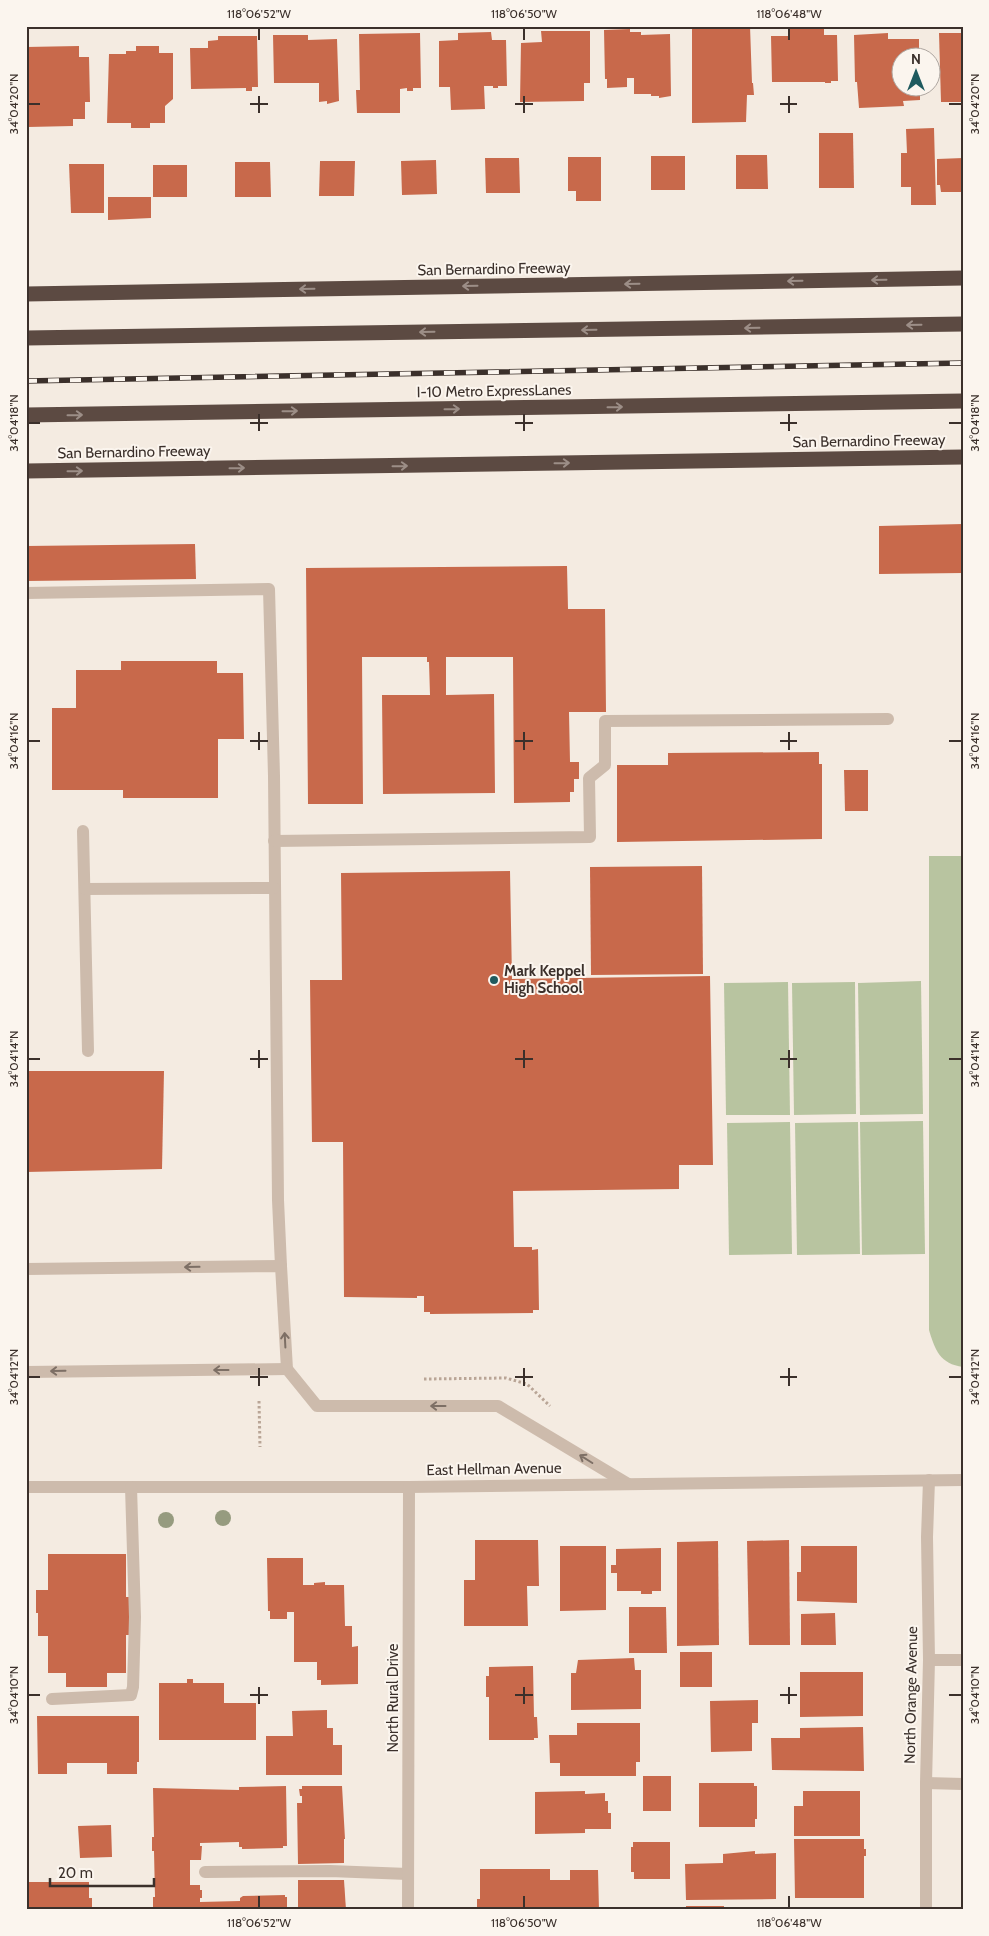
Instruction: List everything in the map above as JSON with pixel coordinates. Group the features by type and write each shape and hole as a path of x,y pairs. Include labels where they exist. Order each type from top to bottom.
{"highway":[{"name":"San Bernardino Freeway","path":"26,294 963,278"},
{"path":"26,338 963,324"},
{"name":"I-10 Metro ExpressLanes","path":"26,415 963,401"},
{"name":"San Bernardino Freeway","path":"26,471 963,457"}],"street":[{"path":"26,593 269,588 278,1200 287,1369 317,1406 498,1406 628,1484"},
{"path":"274,841 590,836 589,778 605,765 605,721 888,719"},
{"path":"83,831 88,1051"},
{"path":"85,889 274,888"},
{"path":"26,1269 281,1266"},
{"path":"26,1372 287,1369"},
{"name":"North Orange Avenue","path":"926,1910 929,1480"},
{"name":"East Hellman Avenue","path":"26,1487 409,1487 963,1480"},
{"path":"52,1699 130,1694 134,1670 135,1617 132,1487"},
{"name":"North Rural Drive","path":"408,1910 409,1487"},
{"path":"929,1660 963,1660"},
{"path":"926,1783 963,1784"},
{"path":"205,1872 330,1871 408,1874"}],"path":[{"path":"418,1379 506,1378 527,1384 552,1409"},
{"path":"259,1401 260,1446"}],"green space":[{"path":"929,856 963,856 963,1367 949,1363 940,1355 936,1350 929,1330"},
{"path":"921,981 923,1114 860,1115 858,983"},
{"path":"788,982 790,1115 726,1115 724,983"},
{"path":"855,982 856,1114 794,1115 792,983"},
{"path":"923,1121 925,1254 862,1255 860,1122"},
{"path":"790,1122 792,1254 729,1255 727,1123"},
{"path":"858,1122 860,1254 797,1255 795,1123"}],"building":[{"path":"735,26 750,26 754,95 747,95 746,122 692,123 692,29 735,29"},
{"path":"824,27 824,35 837,35 838,81 831,81 831,83 772,82 771,36 790,36 790,28"},
{"path":"630,29 630,32 641,32 641,35 670,34 671,96 659,98 659,96 651,96 651,94 634,94 634,78 627,78 627,87 607,88 607,79 605,79 604,30"},
{"path":"541,31 590,31 590,83 584,83 584,101 520,102 521,43 542,42"},
{"path":"491,32 492,40 506,40 507,86 493,88 493,86 484,86 485,109 451,110 450,87 439,87 439,41 458,40 458,33"},
{"path":"420,33 421,88 413,88 413,91 407,91 407,88 400,89 400,113 357,113 356,90 360,90 359,34"},
{"path":"888,33 888,39 919,39 919,48 892,48 892,98 920,98 920,100 903,101 904,106 859,108 857,82 855,82 854,35"},
{"path":"939,33 963,33 963,102 941,102 942,48 939,48"},
{"path":"273,35 308,35 308,40 337,39 339,101 327,104 327,101 319,102 319,83 274,83"},
{"path":"218,36 257,36 258,87 252,87 252,91 246,91 246,88 191,89 190,48 208,48 208,41 218,40"},
{"path":"79,46 79,57 89,57 90,102 85,102 85,119 73,119 73,126 28,127 26,47"},
{"path":"136,46 159,46 159,53 173,53 173,99 165,106 165,123 150,123 150,128 131,128 131,123 107,123 109,54 126,54 126,51 136,51"},
{"path":"934,128 936,205 911,205 911,187 901,187 901,153 907,153 906,129"},
{"path":"819,133 853,133 854,188 819,188"},
{"path":"736,155 767,155 768,189 736,189"},
{"path":"651,156 685,156 685,190 651,190"},
{"path":"568,157 601,157 601,201 576,201 576,191 568,191"},
{"path":"485,158 519,158 520,193 486,193"},
{"path":"963,158 963,192 941,192 940,185 937,185 937,159"},
{"path":"436,160 437,194 402,195 401,161"},
{"path":"320,161 355,161 354,196 319,196"},
{"path":"235,162 270,162 271,197 235,197"},
{"path":"69,164 104,164 104,213 71,213"},
{"path":"153,165 187,165 187,197 153,197"},
{"path":"108,197 151,197 151,218 108,220"},
{"path":"963,524 963,573 879,574 879,526"},
{"path":"195,544 196,579 26,581 26,546"},
{"path":"567,566 568,609 605,609 606,712 569,712 570,762 579,762 579,779 574,779 574,792 570,792 570,802 514,803 513,657 446,657 446,695 494,694 495,793 383,794 382,695 430,695 429,662 427,662 427,657 362,657 363,804 308,804 306,568"},
{"path":"121,661 217,661 217,673 243,673 244,739 218,739 218,798 123,798 123,790 52,790 52,708 76,708 76,670 121,670"},
{"path":"819,752 819,764 822,764 822,839 617,842 617,765 668,765 668,753"},
{"path":"844,770 868,770 868,811 845,811"},
{"path":"702,866 703,974 591,975 590,867"},
{"path":"510,871 512,979 710,976 713,1165 679,1165 679,1189 513,1191 514,1247 538,1249 539,1310 533,1310 533,1313 430,1314 430,1312 424,1312 424,1296 417,1296 417,1298 344,1297 343,1142 312,1142 310,980 342,980 341,873"},
{"path":"26,1071 164,1071 162,1169 26,1172"},
{"path":"475,1540 538,1540 539,1586 527,1586 528,1626 464,1626 464,1580 475,1580"},
{"path":"789,1540 790,1645 749,1645 747,1541"},
{"path":"718,1541 719,1645 677,1646 677,1542"},
{"path":"560,1546 606,1546 606,1610 560,1611"},
{"path":"801,1546 857,1546 857,1603 797,1601 797,1572 801,1572"},
{"path":"661,1548 661,1591 652,1591 652,1594 641,1594 641,1591 617,1591 617,1573 611,1573 611,1565 616,1565 616,1549"},
{"path":"48,1554 126,1554 126,1597 131,1597 131,1635 126,1635 126,1673 107,1673 107,1687 66,1687 66,1673 48,1673 48,1636 38,1636 36,1590 48,1590"},
{"path":"267,1558 303,1558 303,1585 325,1582 325,1585 344,1585 345,1626 352,1626 352,1647 358,1646 358,1684 321,1685 321,1680 317,1680 317,1662 294,1662 294,1612 287,1612 287,1619 270,1619 270,1611 268,1611"},
{"path":"629,1607 666,1607 667,1653 629,1653"},
{"path":"835,1613 836,1645 801,1645 801,1614"},
{"path":"680,1652 712,1652 712,1687 680,1687"},
{"path":"634,1658 635,1670 641,1670 641,1709 571,1710 571,1673 576,1673 578,1660"},
{"path":"533,1666 534,1717 537,1717 538,1738 534,1738 534,1740 489,1740 489,1697 486,1697 486,1676 489,1676 489,1667"},
{"path":"800,1672 863,1672 863,1716 800,1717"},
{"path":"187,1679 193,1679 193,1683 224,1683 224,1703 256,1703 256,1740 159,1740 159,1683 187,1683"},
{"path":"758,1700 758,1723 752,1723 752,1751 711,1752 710,1701"},
{"path":"327,1710 327,1728 333,1728 333,1745 342,1745 342,1775 266,1775 266,1736 293,1736 292,1711"},
{"path":"37,1716 139,1716 139,1762 137,1762 137,1774 107,1774 107,1763 67,1763 67,1774 38,1774"},
{"path":"577,1723 640,1723 640,1762 636,1762 636,1776 560,1776 560,1763 550,1763 549,1735 577,1735"},
{"path":"863,1727 864,1771 772,1770 771,1738 800,1738 800,1728"},
{"path":"643,1776 671,1776 671,1811 643,1811"},
{"path":"699,1783 754,1783 754,1786 757,1786 757,1819 755,1819 755,1827 699,1827"},
{"path":"286,1786 287,1846 283,1846 283,1848 242,1849 242,1847 239,1847 239,1842 200,1843 200,1846 202,1846 201,1860 190,1860 190,1885 200,1885 202,1898 200,1898 200,1902 240,1901 240,1898 243,1896 285,1895 287,1897 287,1910 153,1909 153,1897 155,1897 154,1851 152,1851 152,1837 154,1837 153,1788 239,1790 239,1787"},
{"path":"302,1786 342,1786 345,1839 344,1863 298,1864 297,1803 302,1803 299,1789 302,1789"},
{"path":"585,1791 585,1794 605,1793 605,1801 608,1801 608,1813 611,1813 611,1829 585,1829 585,1833 535,1834 535,1792"},
{"path":"803,1791 860,1791 860,1836 794,1836 794,1806 803,1806"},
{"path":"111,1825 112,1857 80,1858 78,1826"},
{"path":"794,1839 864,1839 866,1856 864,1856 864,1898 795,1898"},
{"path":"633,1842 670,1842 670,1879 634,1879 634,1872 631,1872 631,1847 633,1847"},
{"path":"755,1851 755,1854 776,1853 776,1899 686,1900 685,1864 723,1863 723,1854"},
{"path":"480,1869 550,1869 550,1880 570,1880 570,1870 598,1870 599,1910 477,1910 477,1899 480,1899"},
{"path":"298,1880 344,1880 346,1910 298,1910"},
{"path":"26,1882 89,1882 89,1898 92,1898 92,1910 26,1910"},
{"path":"686,1906 724,1906 724,1910 686,1910"}],"railway":[{"path":"26,381 963,363"}],"place":[{"name":"Mark Keppel High School","path":"494,980"}]}
